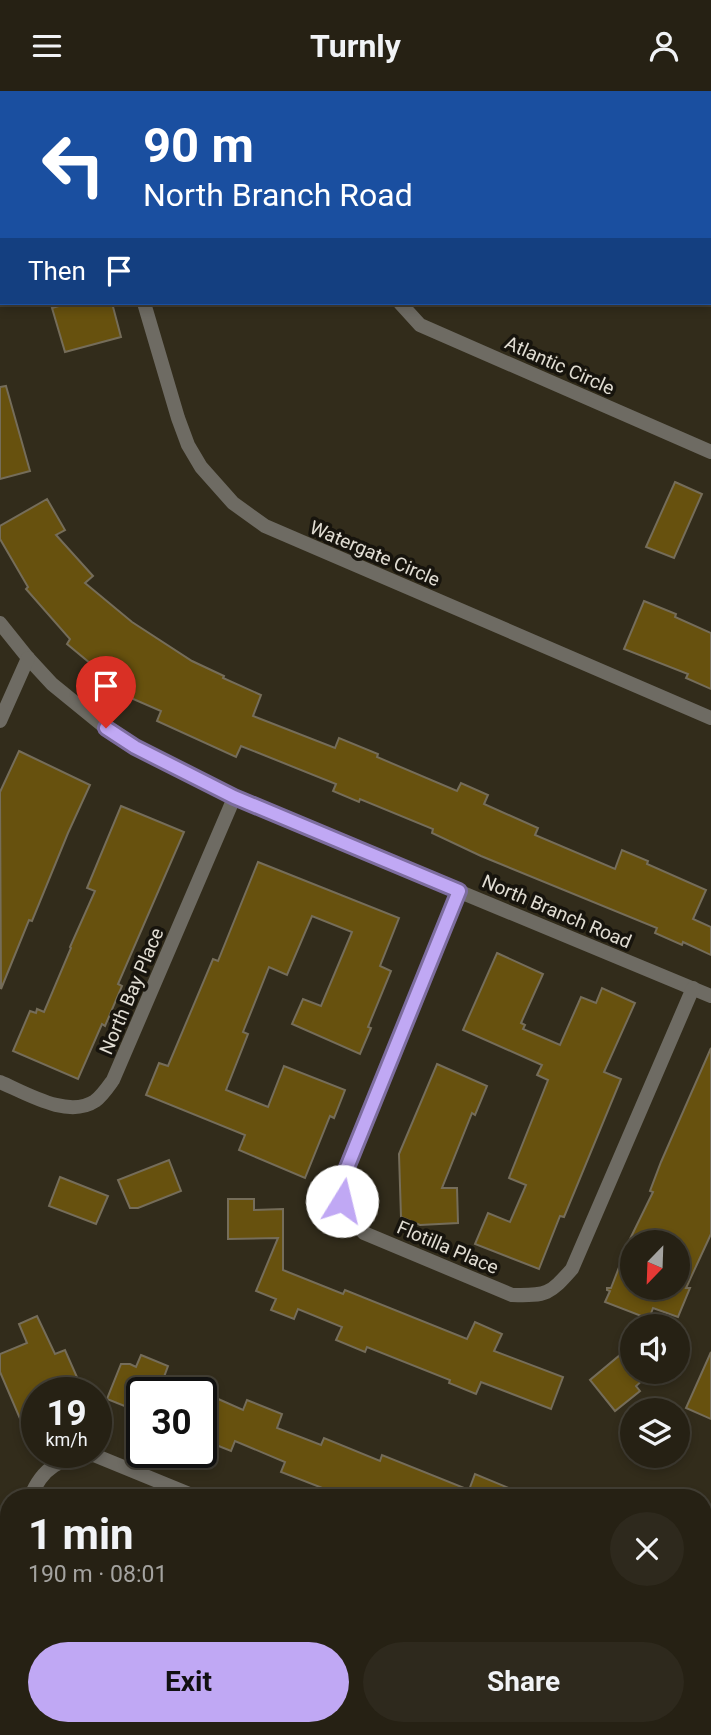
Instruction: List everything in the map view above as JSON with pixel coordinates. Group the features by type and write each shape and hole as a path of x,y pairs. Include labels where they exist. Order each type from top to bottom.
{"street":[{"name":"Watergate Circle","path":"145,305 188,445 201,467 233,503 265,526 711,717"},
{"name":"Atlantic Circle","path":"402,305 420,325 711,452"},
{"name":"North Branch Road","path":"0,623 52,684 106,728 135,747 234,797 711,996"},
{"path":"0,721 28,658"},
{"name":"North Bay Place","path":"0,1082 58,1106 83,1107 97,1100 113,1080 234,797"},
{"name":"Flotilla Place","path":"459,891 344,1175 342,1201 351,1219 364,1233 512,1295 538,1296 554,1289 572,1269 693,988"},
{"path":"35,1489 43,1475 57,1463 75,1456 93,1455 177,1489"}],"building":[{"path":"62,305 113,305 121,337 65,352 52,308"},
{"path":"6,386 30,471 0,479 0,387"},
{"path":"675,482 702,494 674,558 646,547"},
{"path":"47,499 65,530 56,535 93,576 85,583 132,622 192,661 261,695 253,716 335,748 339,738 457,791 461,783 488,795 484,804 538,828 535,835 615,869 622,850 706,890 693,919 711,927 711,955 655,933 657,928 481,856 432,833 433,829 360,799 359,802 333,791 336,784 241,746 236,757 157,721 161,711 131,698 128,702 109,690 114,683 67,644 70,639 26,589 28,587 0,539 0,526"},
{"path":"644,601 711,633 711,689 686,678 688,674 624,649"},
{"path":"19,751 90,785 1,989 0,792"},
{"path":"121,806 184,832 118,984 122,986 105,1026 102,1024 78,1079 13,1051 30,1011 36,1013 37,1009 44,1012 95,891 87,888"},
{"path":"258,862 399,918 380,966 391,971 360,1054 292,1024 303,999 321,1006 352,932 312,916 287,975 269,967 243,1032 248,1034 226,1090 268,1107 284,1066 345,1090 334,1118 330,1116 305,1178 239,1150 245,1135 146,1095 159,1063 168,1066 213,959 218,961"},
{"path":"497,953 543,974 521,1023 525,1025 523,1029 560,1045 581,997 596,1003 602,988 635,1003 604,1072 621,1079 564,1217 560,1216 539,1269 475,1244 488,1213 510,1222 526,1185 509,1178 548,1080 537,1075 542,1065 463,1030"},
{"path":"711,1048 711,1234 690,1279 690,1230 634,1230 653,1192 650,1191"},
{"path":"437,1064 487,1086 475,1115 472,1113 442,1188 457,1188 458,1223 420,1225 401,1217 399,1154"},
{"path":"169,1160 181,1191 138,1208 130,1208 118,1180"},
{"path":"60,1177 108,1196 96,1224 49,1206"},
{"path":"228,1199 254,1199 254,1210 283,1209 283,1270 343,1294 345,1290 467,1339 475,1322 502,1334 494,1351 563,1377 551,1409 481,1382 476,1394 449,1383 450,1380 367,1347 365,1352 336,1340 342,1327 298,1309 294,1319 271,1310 276,1299 256,1291 278,1238 228,1239"},
{"path":"620,1265 620,1300 685,1300 679,1314 670,1314 653,1308 651,1314 636,1314 605,1302 610,1291 607,1288 611,1288"},
{"path":"37,1316 55,1354 65,1350 77,1377 21,1377 21,1421 0,1372 0,1354 27,1343 19,1324"},
{"path":"711,1352 711,1419 690,1410 690,1399"},
{"path":"141,1355 168,1366 164,1377 126,1377 126,1407 112,1401 112,1386 121,1364 136,1367"},
{"path":"620,1355 620,1384 638,1384 636,1386 640,1391 631,1398 620,1398 620,1407 615,1411 590,1380"},
{"path":"217,1398 243,1410 247,1400 282,1414 277,1428 321,1445 324,1438 380,1461 382,1455 467,1489 325,1489 281,1472 285,1462 235,1441 231,1451 217,1445"},
{"path":"475,1474 511,1489 469,1489"}],"route":[{"path":"106,728 135,747 234,797 459,891 344,1175 342,1201"}]}
